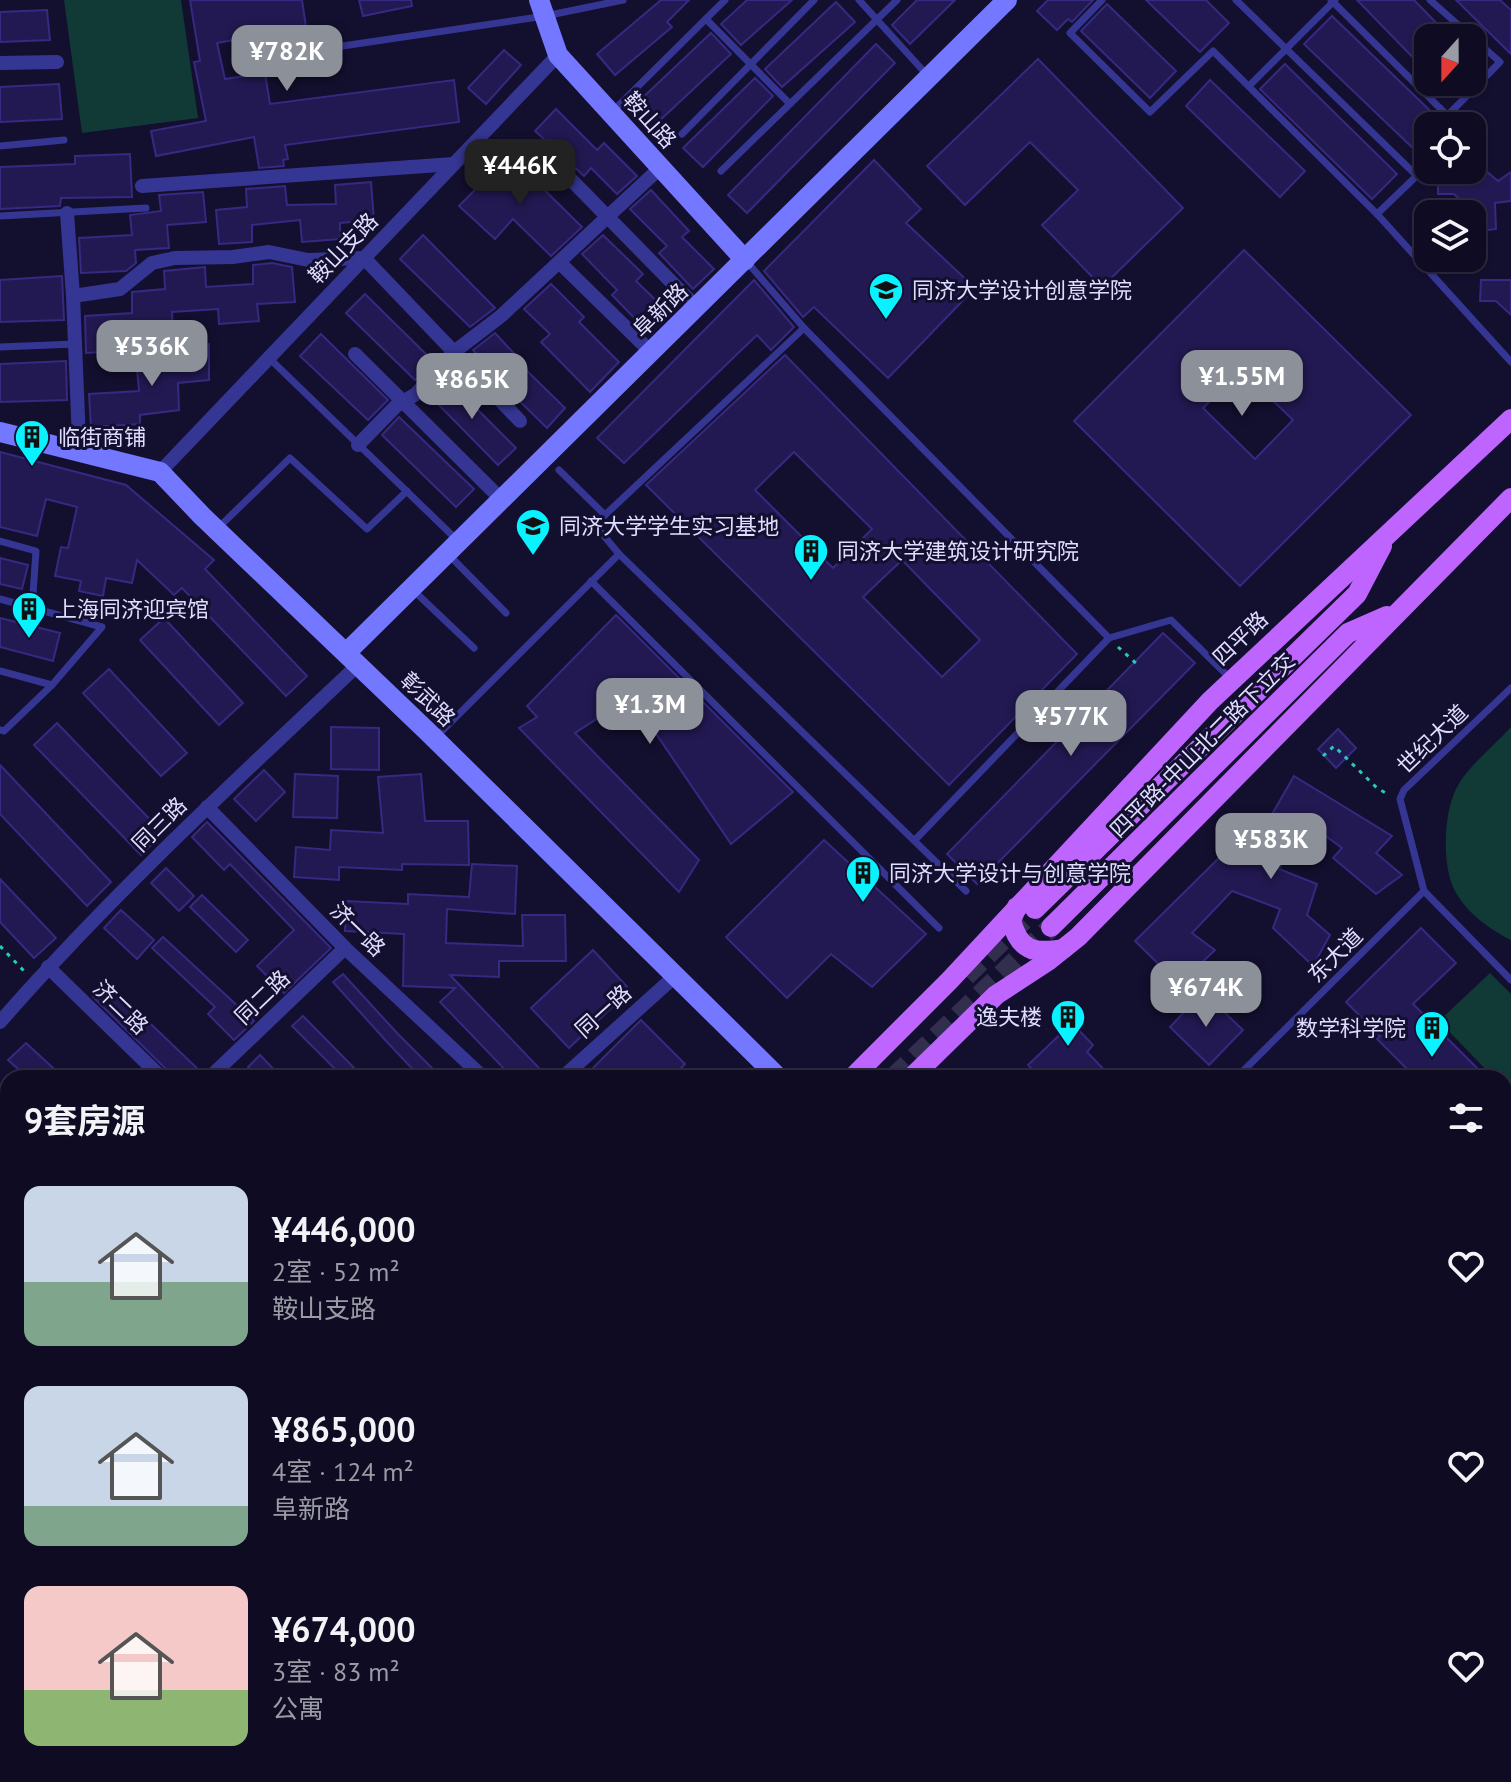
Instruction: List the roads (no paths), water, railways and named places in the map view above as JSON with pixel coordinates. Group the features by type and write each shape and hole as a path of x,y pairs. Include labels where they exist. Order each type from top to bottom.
{"main road":[{"name":"四平路","path":"860,1070 1026,908 1231,680 1511,419"},
{"path":"919,1070 996,995 1064,949 1511,498"},
{"name":"四平路-中山北二路下立交","path":"1026,908 1357,594 1388,536"},
{"name":"四平路-中山北二路下立交","path":"1051,927 1348,633 1396,612"},
{"path":"1026,908 1011,920 1024,946 1037,951 1064,949"}],"street":[{"name":"阜新路","path":"352,659 411,588 1007,0"},
{"name":"鞍山路","path":"542,8 558,55 745,260"},
{"name":"鞍山支路","path":"160,472 558,55"},
{"path":"0,63 57,62"},
{"path":"538,146 697,308"},
{"path":"142,186 454,164"},
{"path":"358,445 396,406 416,394 454,352 501,316 661,167"},
{"path":"67,213 79,440"},
{"path":"73,296 120,289 152,263 175,258 233,257 269,252 308,260 364,258 520,421"},
{"path":"560,263 651,352"},
{"path":"355,354 502,500"},
{"path":"0,432 160,472"},
{"name":"彰武路","path":"160,472 771,1070"},
{"name":"同三路","path":"0,1022 48,967 352,659"},
{"name":"济一路","path":"207,807 345,948 475,1070"},
{"name":"同二路","path":"217,1070 345,948"},
{"name":"济二路","path":"48,967 154,1070"},
{"name":"同一路","path":"571,1070 674,977"}],"lane":[{"path":"268,57 542,8 618,3 623,0"},
{"path":"611,113 725,0"},
{"path":"682,134 814,0"},
{"path":"859,0 929,77"},
{"path":"721,171 897,0"},
{"path":"1102,0 1070,33 1150,112 1213,51 1377,214 1511,362"},
{"path":"1236,0 1414,173"},
{"path":"1430,0 1500,62 1451,112"},
{"path":"1249,86 1333,1 1443,112"},
{"path":"706,19 790,104"},
{"path":"0,146 64,140"},
{"path":"1377,214 1414,179"},
{"path":"0,216 146,208"},
{"path":"745,260 804,328 1109,638"},
{"path":"804,328 595,525 619,554 966,891"},
{"path":"0,347 75,344"},
{"path":"269,358 407,491 506,613"},
{"path":"216,530 290,458 367,529 407,491"},
{"path":"559,470 605,515"},
{"path":"0,541 36,551 32,608"},
{"path":"434,738 619,554"},
{"path":"591,581 939,928"},
{"path":"411,588 474,648"},
{"path":"0,599 102,627 52,685 4,731 0,730"},
{"path":"915,840 1109,638 1171,620 1231,680"},
{"path":"0,671 52,685"},
{"name":"世纪大道","path":"1511,688 1404,790 1400,799 1424,891 1511,980"},
{"name":"东大道","path":"1244,1070 1424,891"}],"tunnel":[{"path":"966,976 1035,909"},
{"path":"901,1070 1051,927"}],"place":[{"name":"同济大学设计创意学院","path":"886,321"},
{"name":"临街商铺","path":"32,468"},
{"name":"同济大学学生实习基地","path":"533,557"},
{"name":"同济大学建筑设计研究院","path":"811,582"},
{"name":"上海同济迎宾馆","path":"29,640"},
{"name":"同济大学设计与创意学院","path":"863,904"},
{"name":"逸夫楼","path":"1068,1048"},
{"name":"数学科学院","path":"1432,1059"}]}
